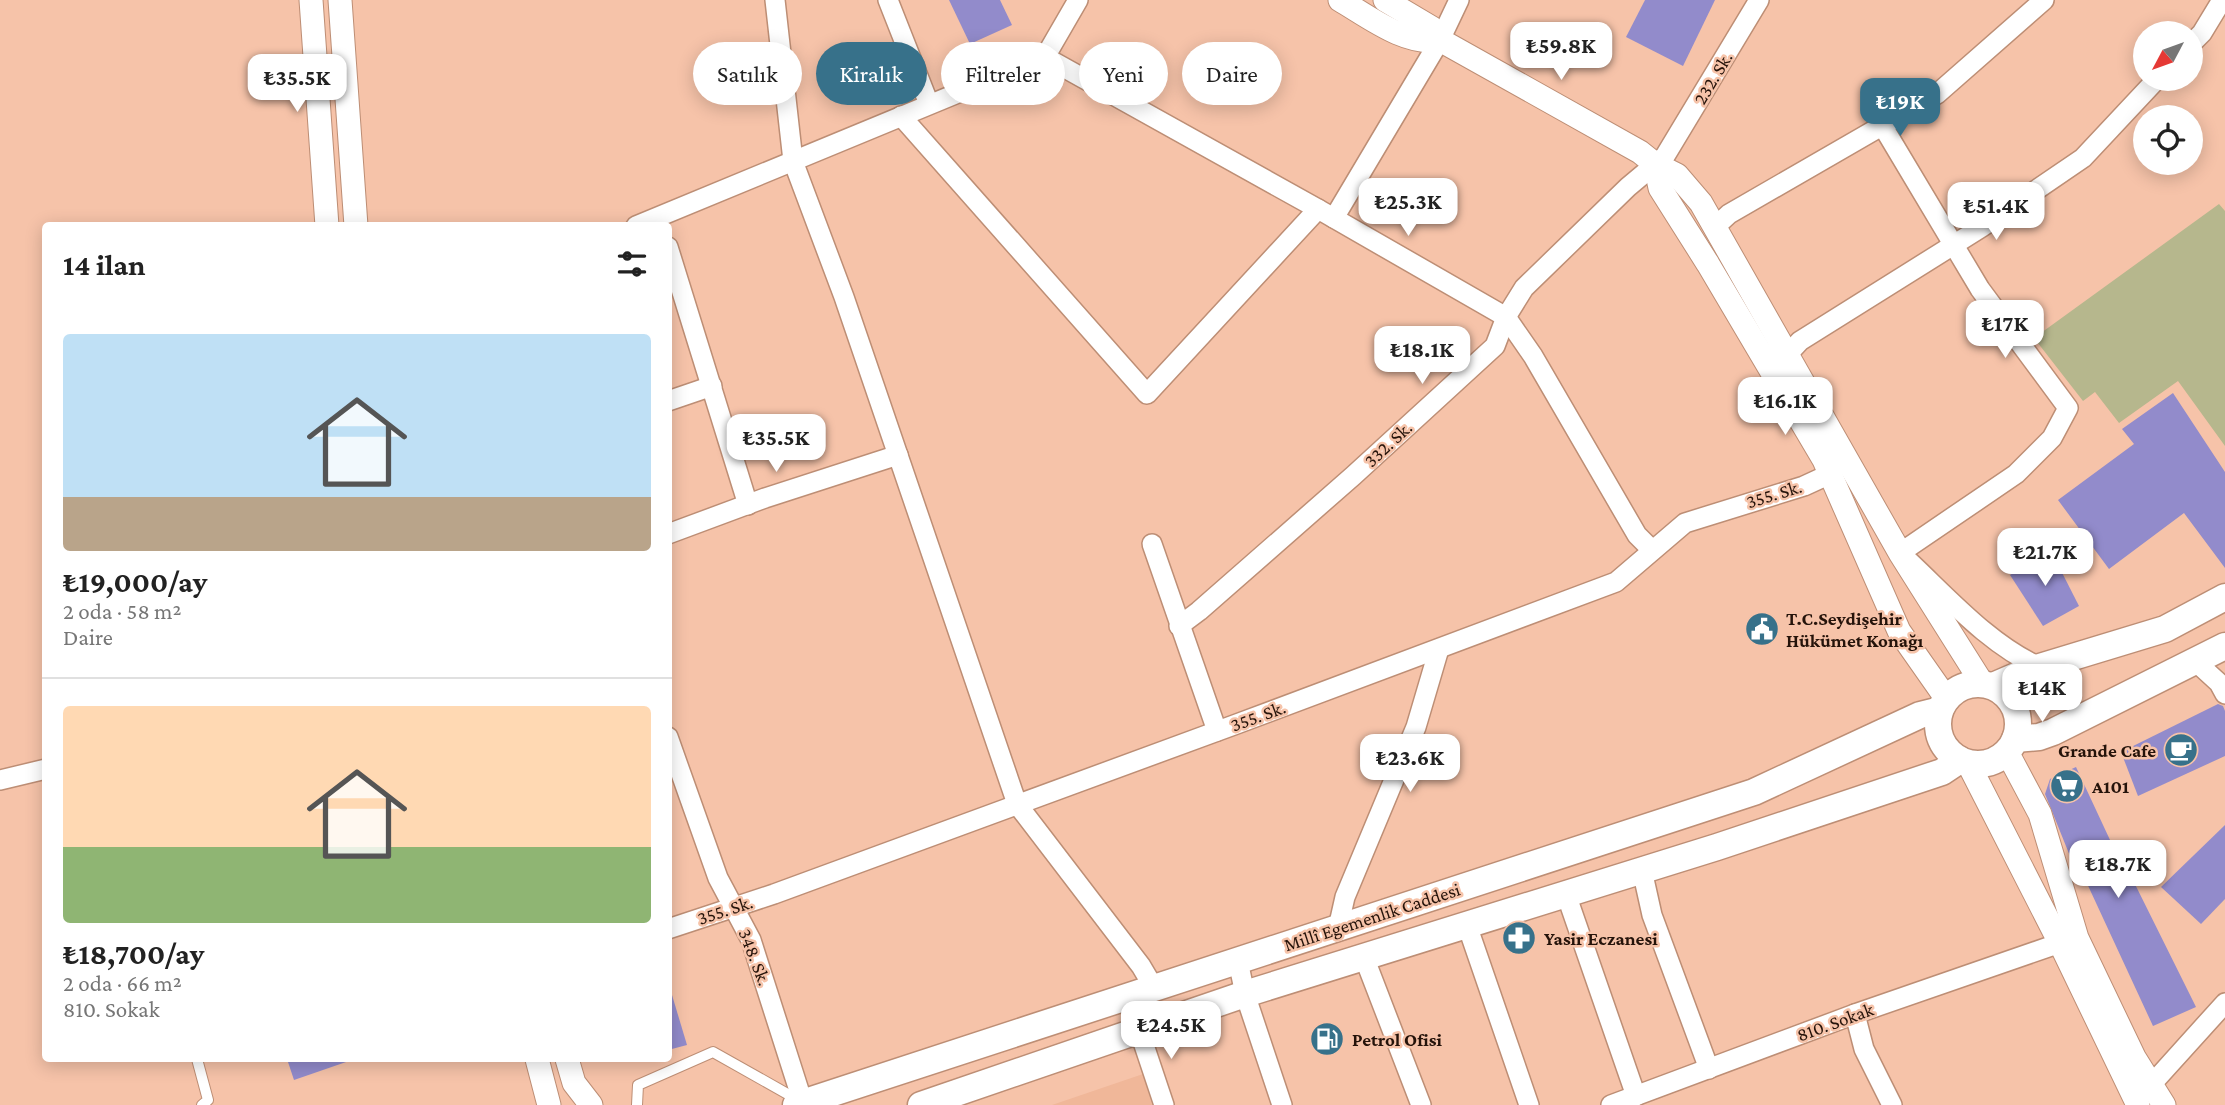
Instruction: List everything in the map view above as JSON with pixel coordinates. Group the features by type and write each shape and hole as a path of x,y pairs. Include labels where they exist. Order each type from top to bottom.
{"main road":[{"path":"2225,597 2165,629 1987,685 1968,684 1956,690 1943,704 1937,723 1940,737 1946,748 1964,761 1989,763 2011,746 2053,732 2225,646"},
{"path":"1987,685 2011,700 2017,711 2019,722 2011,746"},
{"name":"Millî Egemenlik Caddesi","path":"800,1104 1754,792 1943,704"},
{"name":"Millî Egemenlik Caddesi","path":"921,1105 1245,994 1642,870 1942,772 1964,761"}],"street":[{"path":"311,0 327,222"},
{"path":"340,0 356,222"},
{"path":"775,0 793,161 844,298 1017,804 1141,966 1154,988"},
{"path":"888,0 929,104"},
{"path":"1054,42 1078,0"},
{"path":"1340,0 1385,27 1425,43 1440,40"},
{"path":"1385,0 1432,28 1440,40 1640,152 1660,160 1677,175 1701,203 1900,553 1987,685"},
{"path":"901,116 1147,394 1326,213 1440,40 1458,0"},
{"path":"1715,227 1729,214 1937,94 2044,0"},
{"path":"2203,31 2222,0"},
{"name":"232. Sk.","path":"1660,160 1756,1"},
{"path":"1065,68 1506,317 1533,356 1637,535 1653,550"},
{"path":"1787,355 1800,341 1954,245 2083,158 2146,91"},
{"path":"661,221 793,161 941,99"},
{"path":"1882,125 1980,289 2068,408 2052,438 2016,474 1900,553"},
{"path":"1660,160 1660,188 1708,264 1830,474 1899,631 1943,704"},
{"name":"332. Sk.","path":"1179,626 1353,476 1495,346 1506,317 1524,288 1660,160"},
{"path":"672,260 748,505"},
{"path":"672,400 712,386"},
{"path":"672,533 898,455"},
{"name":"355. Sk.","path":"672,928 774,894 1616,582 1685,523 1804,486 1830,474"},
{"path":"1152,544 1217,731"},
{"path":"1900,553 1956,608 2017,657 2040,667"},
{"path":"1338,928 1345,897 1416,727 1439,649"},
{"path":"2195,662 2219,683 2225,694"},
{"path":"2011,746 2040,814 2077,938 2134,1057 2164,1105"},
{"name":"348. Sk.","path":"672,748 718,878 751,940 800,1104"},
{"path":"1964,761 2060,943 2138,1105"},
{"path":"0,780 42,770"},
{"path":"1642,870 1651,915 1709,1069"},
{"path":"1566,894 1636,1096"},
{"path":"1467,925 1529,1105"},
{"name":"810. Sokak","path":"1611,1105 1854,1014 2060,943"},
{"path":"1364,957 1421,1105"},
{"path":"1238,961 1245,994 1282,1105"},
{"path":"2151,1085 2225,1003"},
{"path":"1854,1014 1864,1049 1892,1105"},
{"path":"1139,1030 1164,1105"},
{"path":"538,1062 549,1105"},
{"path":"568,1062 574,1083 591,1105"}],"lane":[{"path":"637,1105 638,1085 713,1052 800,1104"},
{"path":"198,1062 208,1100 202,1105"}],"shaded area":[{"path":"1143,1074 1152,1105 1052,1105"}],"green space":[{"path":"2219,204 2225,211 2225,446 2178,381 2119,423 2095,392 2083,401 2034,338"}],"building":[{"path":"949,0 1000,0 1012,25 969,42"},
{"path":"1645,0 1715,0 1683,66 1626,37"},
{"path":"2173,393 2225,472 2225,568 2184,513 2109,569 2058,500 2134,444 2122,429"},
{"path":"2050,549 2079,606 2043,626 2010,575"},
{"path":"2218,704 2223,706 2225,711 2225,756 2138,796 2121,752"},
{"path":"2076,767 2117,855 2120,854 2196,1007 2153,1026 2078,864 2074,866 2045,794 2050,779"},
{"path":"2225,825 2225,899 2201,924 2161,887"},
{"path":"672,995 687,1045 672,1049"},
{"path":"288,1062 346,1062 294,1080"}],"place":[{"name":"T.C.Seydişehir Hükümet Konağı","path":"1762,629"},
{"name":"Grande Cafe","path":"2181,750"},
{"name":"A101","path":"2067,786"},
{"name":"Yasir Eczanesi","path":"1519,938"},
{"name":"Petrol Ofisi","path":"1327,1039"}]}
